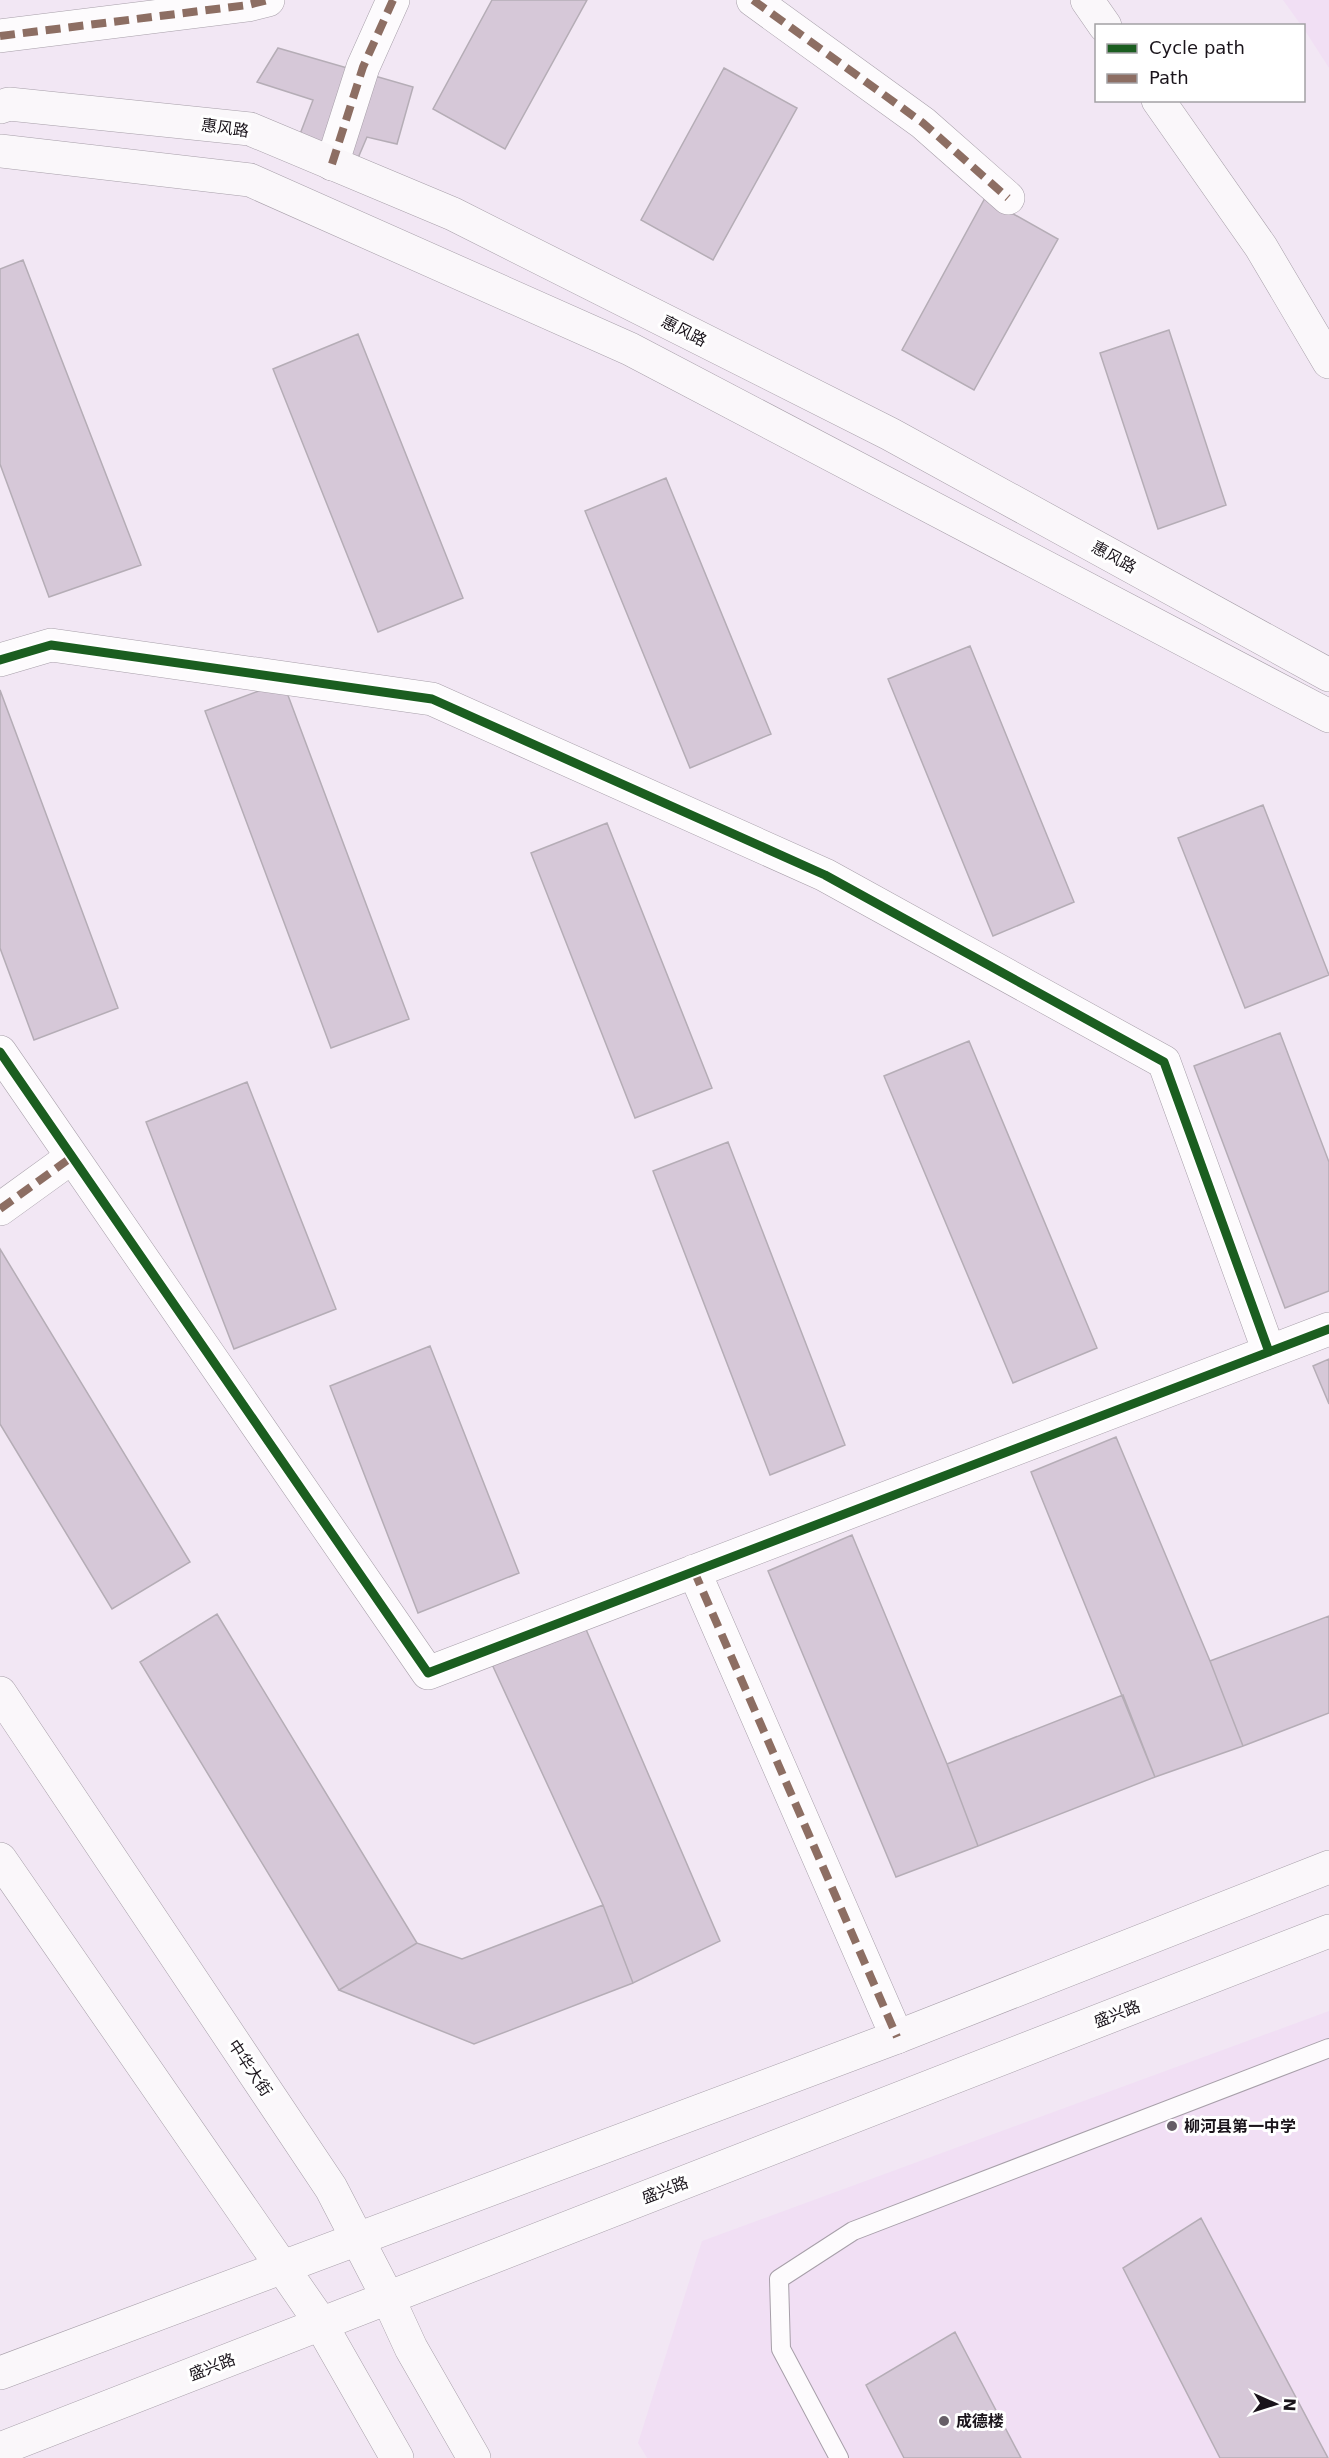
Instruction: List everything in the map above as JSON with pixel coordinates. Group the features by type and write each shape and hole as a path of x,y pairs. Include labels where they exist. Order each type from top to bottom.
{"street":[{"path":"0,36 210,4 268,0"},
{"path":"332,164 363,67 393,0"},
{"path":"753,0 923,123 1008,198"},
{"path":"1087,0 1104,24"},
{"path":"1159,102 1261,247 1329,362"},
{"name":"惠风路","path":"0,107 9,104 250,129 453,214 890,434 1329,675"},
{"path":"0,150 250,180 630,349 1329,716"},
{"path":"0,660 51,645 432,699 825,875 1164,1062 1269,1352"},
{"path":"0,1052 428,1672 1329,1329"},
{"path":"0,1209 72,1157"},
{"path":"694,1571 897,2037"},
{"name":"中华大街","path":"0,1693 331,2188 411,2348 474,2458"},
{"path":"0,1859 321,2324 397,2458"},
{"path":"0,2373 897,2037 1329,1867"},
{"name":"盛兴路","path":"0,2449 1329,1931"}],"lane":[{"path":"838,2458 782,2349 779,2279 853,2231 1329,2048"}],"shaded area":[{"path":"1283,0 1329,0 1329,68 1305,31 1305,24 1300,24"},
{"name":"柳河县第一中学","path":"1329,2011 1329,2458 647,2458 638,2443 702,2241"}],"building":[{"path":"492,0 587,0 505,149 433,109"},
{"path":"278,48 413,87 397,144 367,137 358,158 297,142 313,100 257,82"},
{"path":"724,68 797,108 713,260 641,220"},
{"path":"985,198 1058,239 974,390 902,350"},
{"path":"23,260 141,565 49,597 0,464 0,269"},
{"path":"1169,330 1226,505 1158,529 1100,353"},
{"path":"358,334 463,598 378,632 273,369"},
{"path":"666,478 771,734 690,768 585,511"},
{"path":"970,646 1074,902 993,936 888,679"},
{"path":"283,682 409,1019 331,1048 205,711"},
{"path":"0,690 118,1008 34,1040 0,948"},
{"path":"1263,805 1329,975 1245,1008 1178,838"},
{"path":"607,823 712,1088 635,1118 531,853"},
{"path":"1280,1033 1329,1162 1329,1291 1285,1308 1194,1066"},
{"path":"969,1041 1097,1348 1013,1383 884,1076"},
{"path":"247,1082 336,1309 234,1349 146,1122"},
{"path":"728,1142 845,1445 770,1475 653,1171"},
{"path":"0,1249 190,1562 112,1609 0,1424"},
{"path":"430,1346 519,1573 418,1613 330,1386"},
{"path":"1329,1359 1329,1404 1313,1366"},
{"path":"1116,1437 1243,1746 1155,1777 1031,1472"},
{"path":"852,1535 947,1764 978,1846 896,1877 768,1571"},
{"path":"217,1614 417,1943 339,1990 140,1662"},
{"path":"1329,1616 1329,1713 1243,1746 1210,1661"},
{"path":"582,1620 720,1941 633,1983 603,1905 490,1660"},
{"path":"1123,1695 1155,1777 978,1846 947,1764"},
{"path":"603,1905 633,1983 474,2044 339,1990 417,1943 462,1959"},
{"path":"1201,2218 1328,2458 1220,2458 1123,2268"},
{"name":"成德楼","path":"955,2332 1021,2458 904,2458 866,2385"}],"marked path":[{"path":"0,36 248,5 268,0"},
{"path":"332,164 363,67 393,0"},
{"path":"753,0 923,123 1008,198"},
{"path":"0,1209 72,1157"},
{"path":"694,1571 897,2037"}],"cycle path":[{"path":"0,660 51,645 432,699 825,875 1164,1062 1269,1352"},
{"path":"0,1052 428,1673 1329,1329"}],"place":[{"name":"柳河县第一中学","path":"1172,2126"},
{"name":"成德楼","path":"944,2421"}]}
